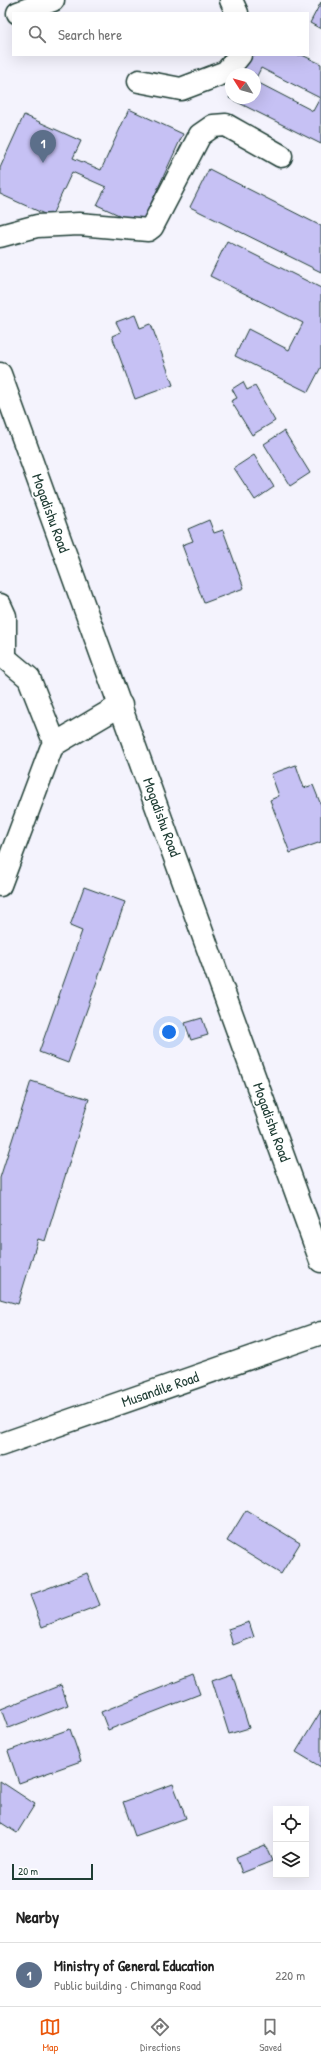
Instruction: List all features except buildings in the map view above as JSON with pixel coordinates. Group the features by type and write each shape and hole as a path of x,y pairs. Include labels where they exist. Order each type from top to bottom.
{"street":[{"path":"21,12 53,0"},
{"path":"231,0 237,12"},
{"path":"0,19 12,15"},
{"path":"139,81 181,88 226,72 239,56"},
{"path":"0,236 37,226 79,224 148,230 152,227 200,135 213,126 226,124 281,156"},
{"name":"Mogadishu Road","path":"0,374 320,1253"},
{"path":"0,605 5,616 2,657 30,678 55,744"},
{"path":"0,884 47,755 55,744 121,705"},
{"name":"Musandile Road","path":"0,1446 321,1333"}],"place":[{"name":"Ministry of General Education","path":"43,163"}]}
